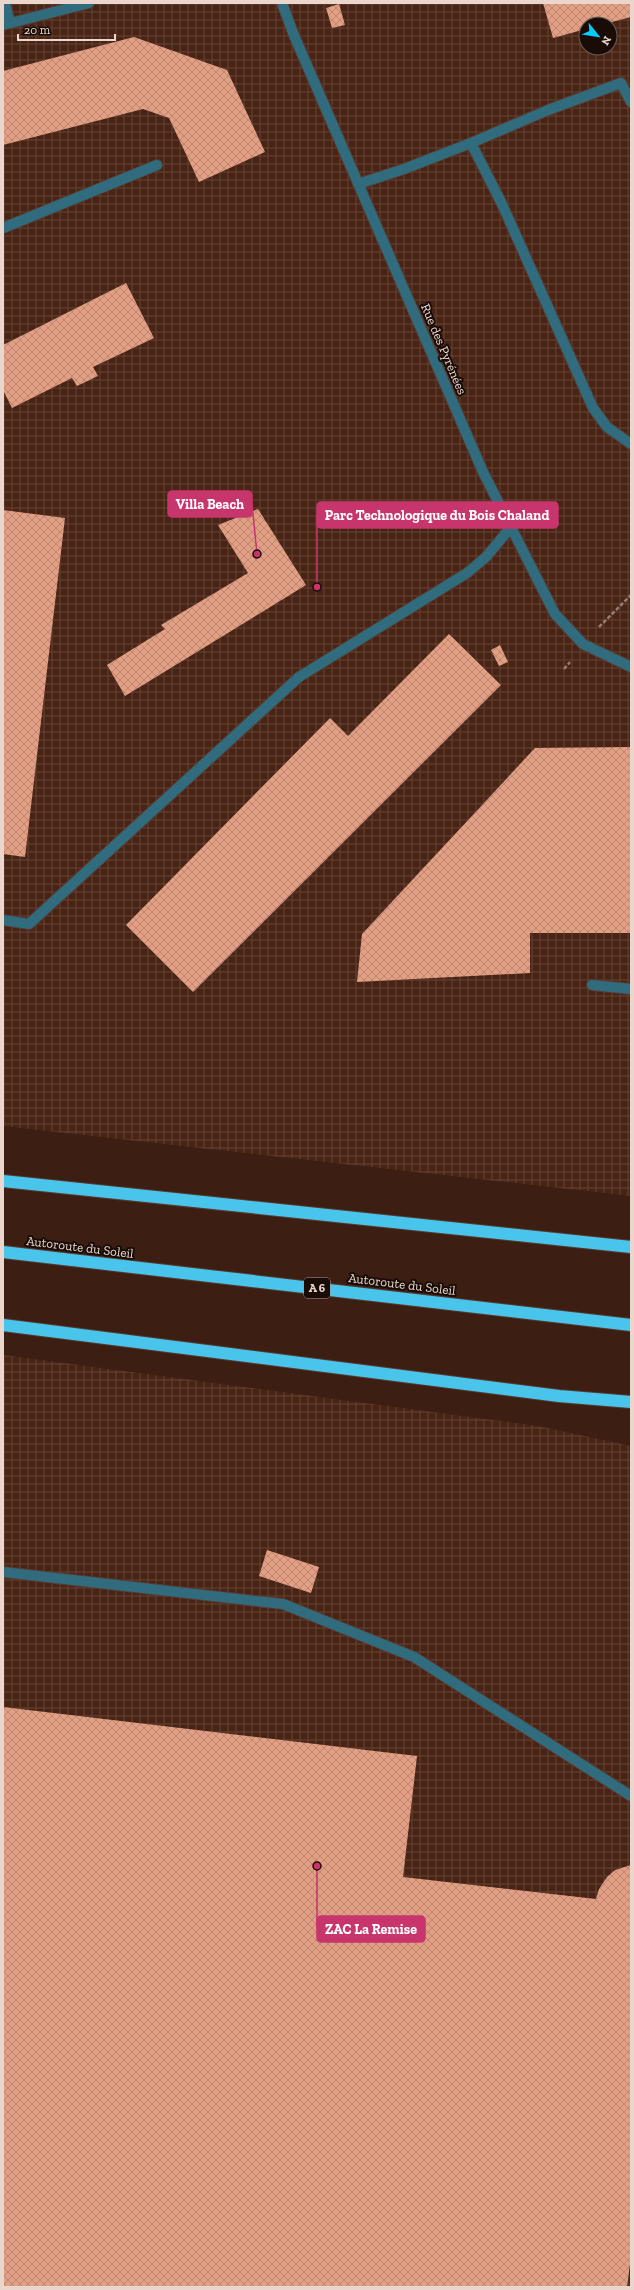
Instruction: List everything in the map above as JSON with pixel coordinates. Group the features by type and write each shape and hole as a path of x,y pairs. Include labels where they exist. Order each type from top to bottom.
{"highway":[{"path":"3,1181 631,1247"},
{"name":"Autoroute du Soleil","path":"3,1252 631,1325"},
{"path":"3,1325 560,1396 631,1402"},
{"path":"560,1396 631,1409"}],"street":[{"path":"5,3 7,24 89,3"},
{"name":"Rue des Pyrénées","path":"282,3 293,34 483,472 555,614 583,644 631,667"},
{"path":"358,184 404,169 471,143 548,110 621,83 631,102"},
{"path":"471,143 502,204 593,408 607,427 631,444"},
{"path":"3,228 157,165"},
{"path":"3,920 29,924 299,677 466,573 486,557 510,527"},
{"path":"592,986 631,989"},
{"path":"3,1572 283,1604 414,1657 631,1796"}],"shaded area":[{"path":"3,3 631,3 631,1196 3,1126"},
{"path":"3,1355 538,1426 631,1446 631,2287 3,2287"}],"building":[{"path":"543,3 631,3 631,17 618,20 618,16 578,16 578,31 553,38"},
{"path":"339,4 345,25 332,28 326,8"},
{"path":"134,37 227,70 265,152 199,182 169,118 143,109 3,145 3,71"},
{"path":"126,283 154,338 93,367 98,376 77,386 72,378 12,408 3,390 3,345"},
{"path":"258,509 306,585 125,696 107,665 165,629 161,625 248,573 218,525"},
{"path":"3,510 65,518 25,857 3,854"},
{"path":"449,634 501,685 193,992 126,925 330,718 348,736"},
{"path":"500,645 508,662 499,666 491,650"},
{"path":"631,747 631,933 530,933 530,973 357,982 362,934 535,748"},
{"path":"267,1550 319,1567 311,1593 259,1576"},
{"path":"3,1707 417,1756 403,1877 596,1899 599,1889 607,1877 615,1870 631,1865 631,2256 627,2287 3,2287"}],"place":[{"name":"Villa Beach","path":"257,554"},
{"name":"Parc Technologique du Bois Chaland","path":"317,587"},
{"name":"ZAC La Remise","path":"317,1866"}]}
